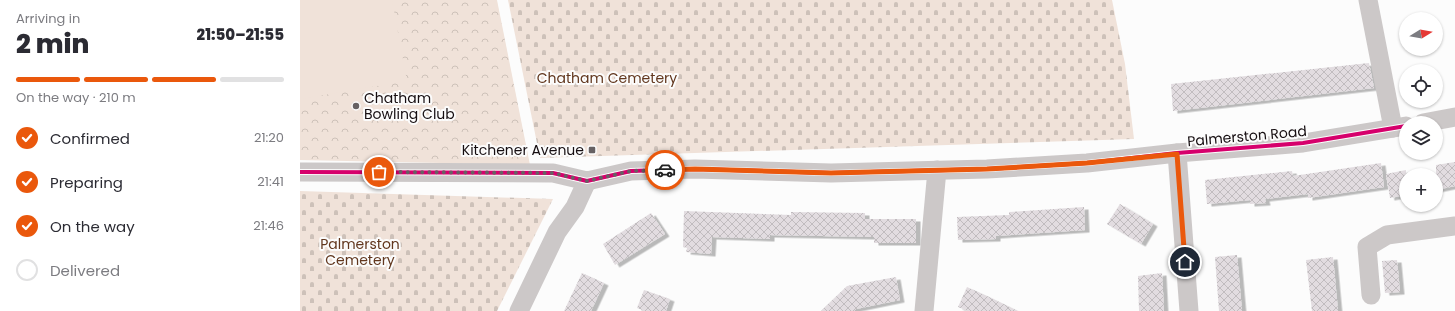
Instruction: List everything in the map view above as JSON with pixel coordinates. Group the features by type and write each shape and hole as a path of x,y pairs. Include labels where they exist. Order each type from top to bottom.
{"street":[{"path":"1368,0 1399,127"},
{"path":"1443,119 1455,117"},
{"name":"Palmerston Road","path":"300,172 553,173 587,181 631,171 695,169 831,173 937,170 1087,163 1303,143 1399,127"},
{"path":"1177,154 1189,311"},
{"path":"924,311 937,170"},
{"path":"520,311 557,232 575,207 587,181"},
{"path":"1371,295 1367,247 1387,235 1455,226"}],"green space":[{"path":"300,0 497,0 530,165 300,160"},
{"path":"300,0 392,0 407,81 300,99"},
{"name":"Chatham Cemetery","path":"508,0 1112,0 1125,64 1134,139 540,158"},
{"name":"Palmerston Cemetery","path":"300,191 553,199 497,311 300,311"}],"building":[{"path":"1369,63 1374,88 1173,111 1171,84"},
{"path":"1455,162 1455,186 1443,189 1443,168 1436,168 1436,165"},
{"path":"1381,163 1384,187 1308,198 1308,194 1265,199 1266,203 1250,204 1250,200 1207,204 1205,180 1292,171 1293,176"},
{"path":"1399,171 1399,196 1390,198 1386,174"},
{"path":"1120,204 1153,224 1141,244 1107,224"},
{"path":"1084,207 1085,230 996,236 996,239 958,240 957,217 1009,215 1009,212"},
{"path":"684,211 791,215 791,212 865,213 865,219 916,219 916,243 874,243 874,237 770,235 770,239 712,237 711,254 686,252 687,248 683,247"},
{"path":"651,213 665,234 615,265 603,244"},
{"path":"1237,255 1242,311 1219,311 1215,257"},
{"path":"1333,257 1338,311 1312,311 1306,260"},
{"path":"1397,260 1400,292 1385,293 1382,261"},
{"path":"582,273 604,283 591,311 564,311"},
{"path":"1162,273 1164,311 1139,311 1138,276"},
{"path":"896,277 900,300 856,309 854,311 821,311 847,286"},
{"path":"967,287 1018,311 968,311 958,307"},
{"path":"644,290 670,299 666,311 645,311 637,308"}],"cycle path":[{"path":"300,172 553,173 587,181 631,171 695,169 831,173 987,169 1087,163 1177,153 1303,143 1399,127"}],"way so far":[{"path":"379,172 553,173 587,181 631,171 665,170"}],"place":[{"name":"Chatham Bowling Club","path":"356,106"},
{"name":"Kitchener Avenue","path":"592,150"}],"route":[{"path":"665,170 695,169 831,173 987,169 1087,163 1177,154 1185,262"}]}
